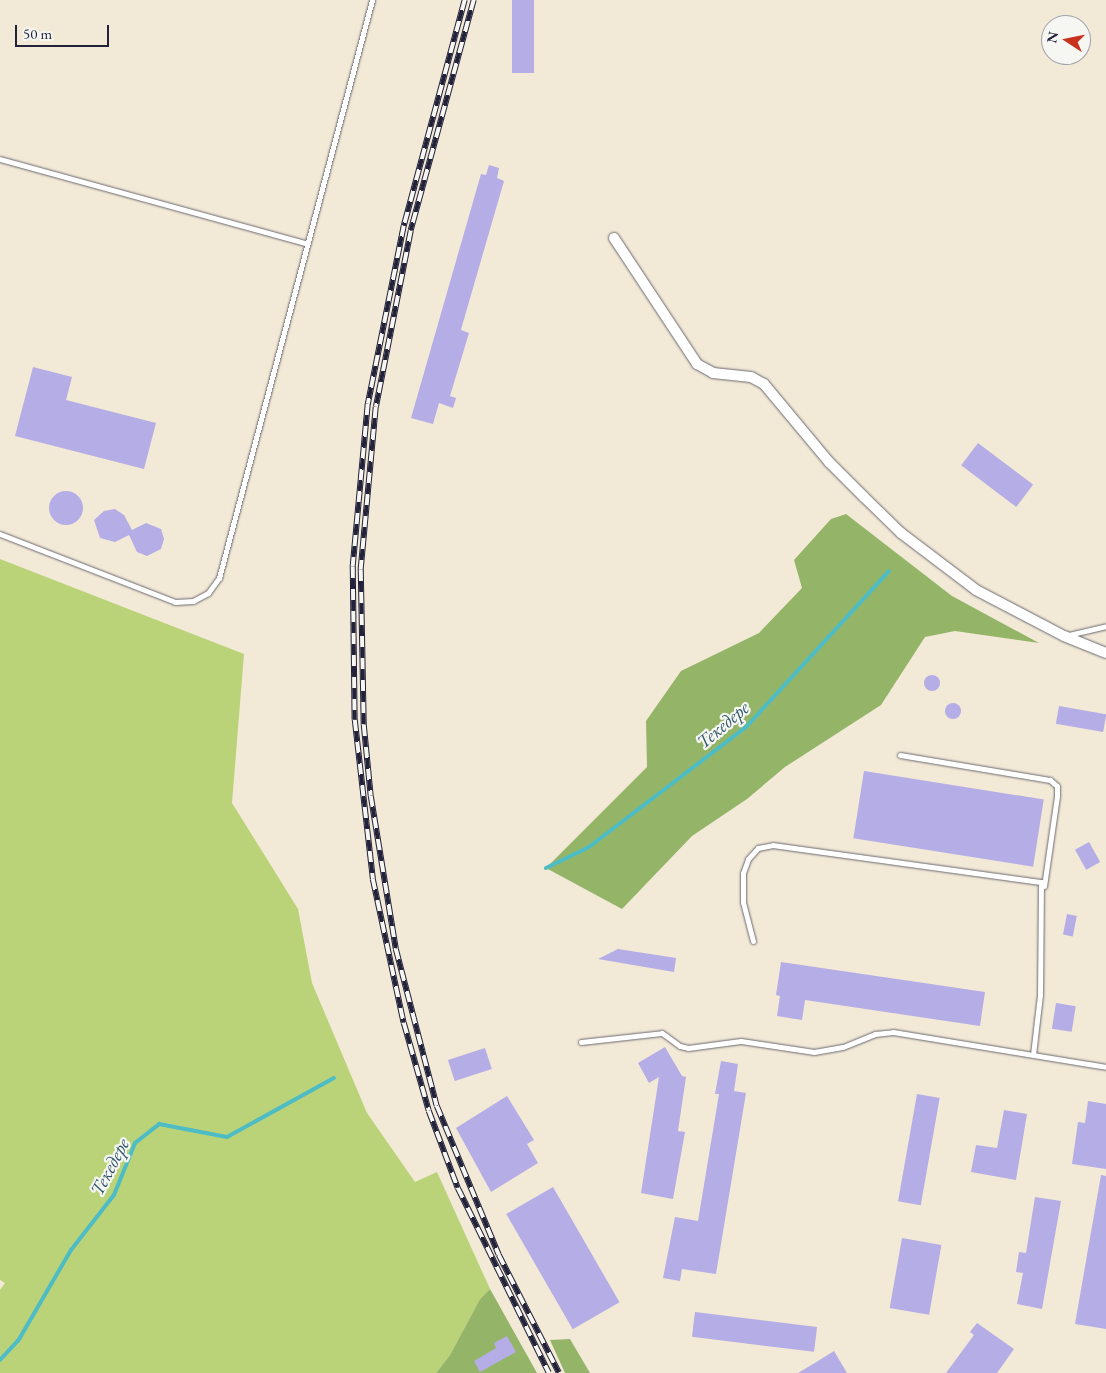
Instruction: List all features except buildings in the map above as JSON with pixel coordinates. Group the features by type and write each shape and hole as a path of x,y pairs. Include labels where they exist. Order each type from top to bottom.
{"street":[{"path":"614,238 696,364 713,373 751,377 764,384 829,462 901,533 976,590 1064,636 1106,653"}],"lane":[{"path":"0,534 175,602 193,601 208,593 219,578 306,243 372,0"},
{"path":"0,159 306,243"},
{"path":"1064,636 1106,626"},
{"path":"900,755 1050,780 1056,786 1058,796 1044,888 1040,995 1033,1055"},
{"path":"753,941 742,902 743,873 748,859 758,848 773,844 1032,878 1041,882 1044,888"},
{"path":"581,1042 662,1033 680,1046 688,1048 741,1041 814,1052 843,1047 875,1034 892,1032 1106,1067"}],"green space":[{"path":"846,514 952,596 1039,643 955,631 925,637 881,705 785,767 747,799 692,836 622,909 546,868 647,767 646,721 681,671 759,633 802,588 794,560 831,519"},
{"path":"0,559 244,654 232,803 298,909 312,983 367,1113 415,1182 437,1172 490,1289 480,1299 450,1355 436,1373 0,1373 0,1290 5,1283 0,1280"},
{"path":"490,1289 537,1373 436,1373 450,1355 480,1299"},
{"path":"570,1339 590,1373 565,1373 550,1340"}],"waterway":[{"name":"Текедере","path":"546,868 589,847 747,726 889,571"},
{"name":"Текедере","path":"0,1360 18,1341 71,1250 114,1195 135,1143 159,1124 227,1137 334,1078"}],"railway":[{"path":"465,0 404,226 368,404 353,567 355,720 373,879 404,1023 429,1111 458,1188 549,1373"},
{"path":"474,0 411,231 376,407 361,570 364,725 371,796 396,949 437,1106 499,1255 559,1373"}]}
